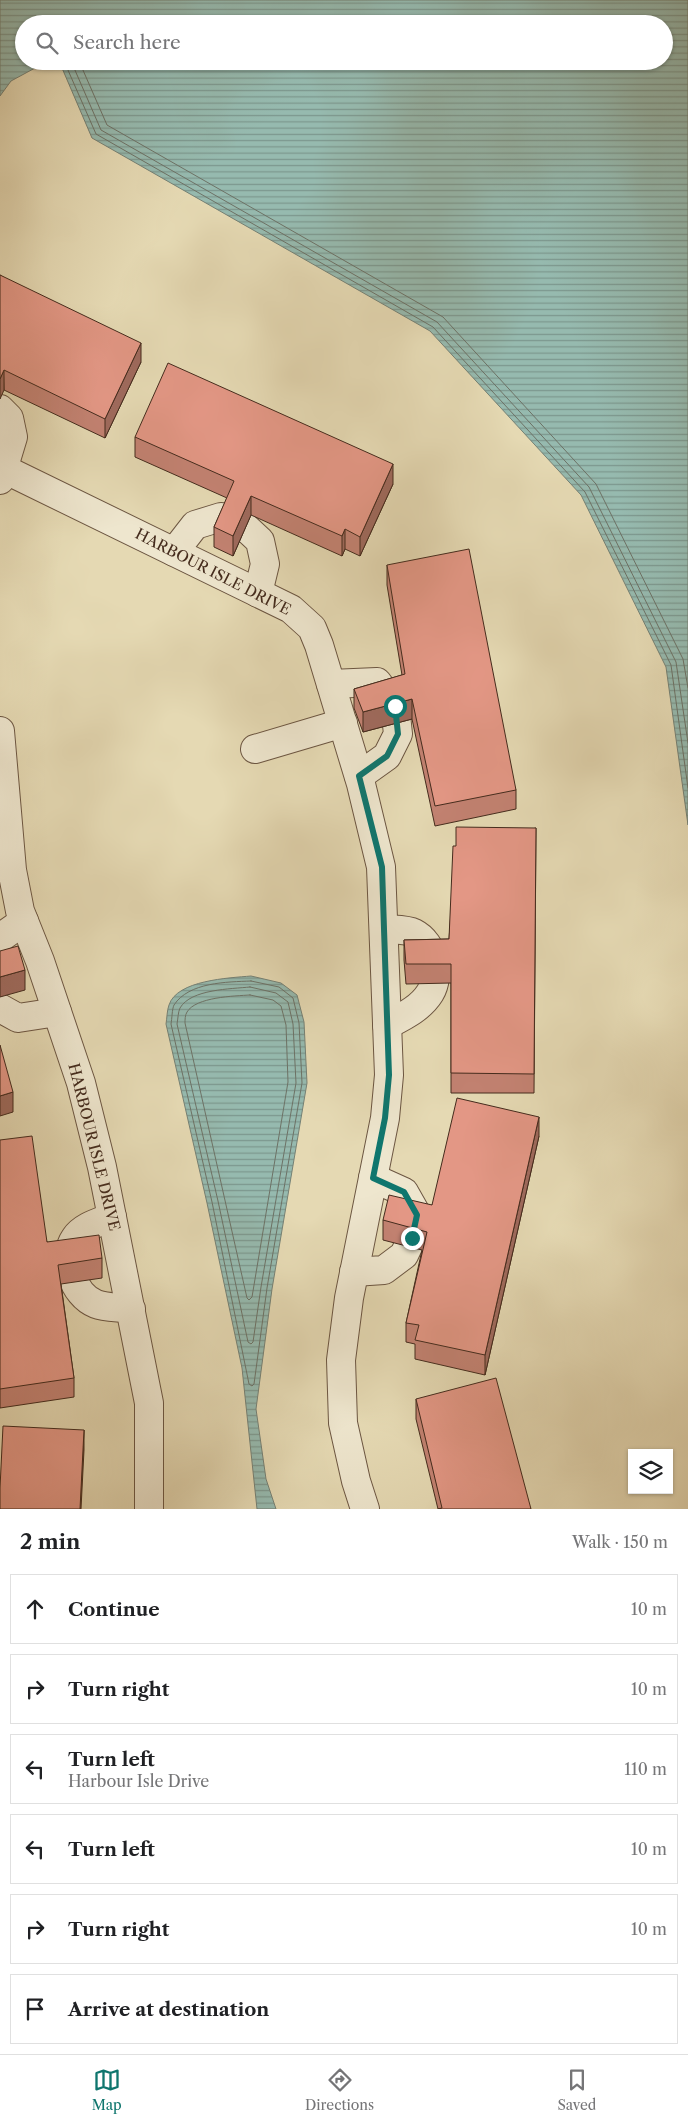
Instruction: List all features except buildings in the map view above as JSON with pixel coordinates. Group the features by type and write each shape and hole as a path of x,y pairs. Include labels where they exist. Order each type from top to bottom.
{"street":[{"path":"0,409 9,418 13,437 2,472"},
{"name":"HARBOUR ISLE DRIVE","path":"2,472 291,609 312,628 320,645 359,776 382,867 389,1075 385,1118 354,1272 341,1360 343,1423 356,1481 365,1509"},
{"path":"174,552 196,524 221,517 244,526 260,541 265,564 258,593"},
{"path":"331,684 377,682 395,706 398,734 387,756 359,776"},
{"path":"255,749 343,723"},
{"name":"HARBOUR ISLE DRIVE","path":"1,745 12,870 24,922 81,1083 102,1168 149,1403 149,1509"},
{"path":"0,938 24,922"},
{"path":"384,929 414,933 431,948 436,972 430,993 415,1009 387,1025"},
{"path":"0,1008 18,1018 57,1012"},
{"path":"354,1272 384,1270 404,1255 412,1238 417,1215 404,1192 373,1178"},
{"path":"112,1217 89,1226 76,1237 69,1252 70,1272 79,1292 95,1304 130,1309"}],"water":[{"path":"0,0 688,0 688,825 666,667 581,495 430,331 92,138 63,70 673,70 673,15 15,15 15,70 31,70 11,81 0,96"},
{"path":"251,976 281,983 297,995 304,1022 307,1083 272,1289 256,1409 266,1479 276,1509 257,1509 242,1368 166,1024 169,1005 182,990 217,979"}],"route":[{"path":"395,706 398,734 387,756 359,776 382,867 389,1075 385,1118 373,1178 404,1192 417,1215 412,1238"}]}
